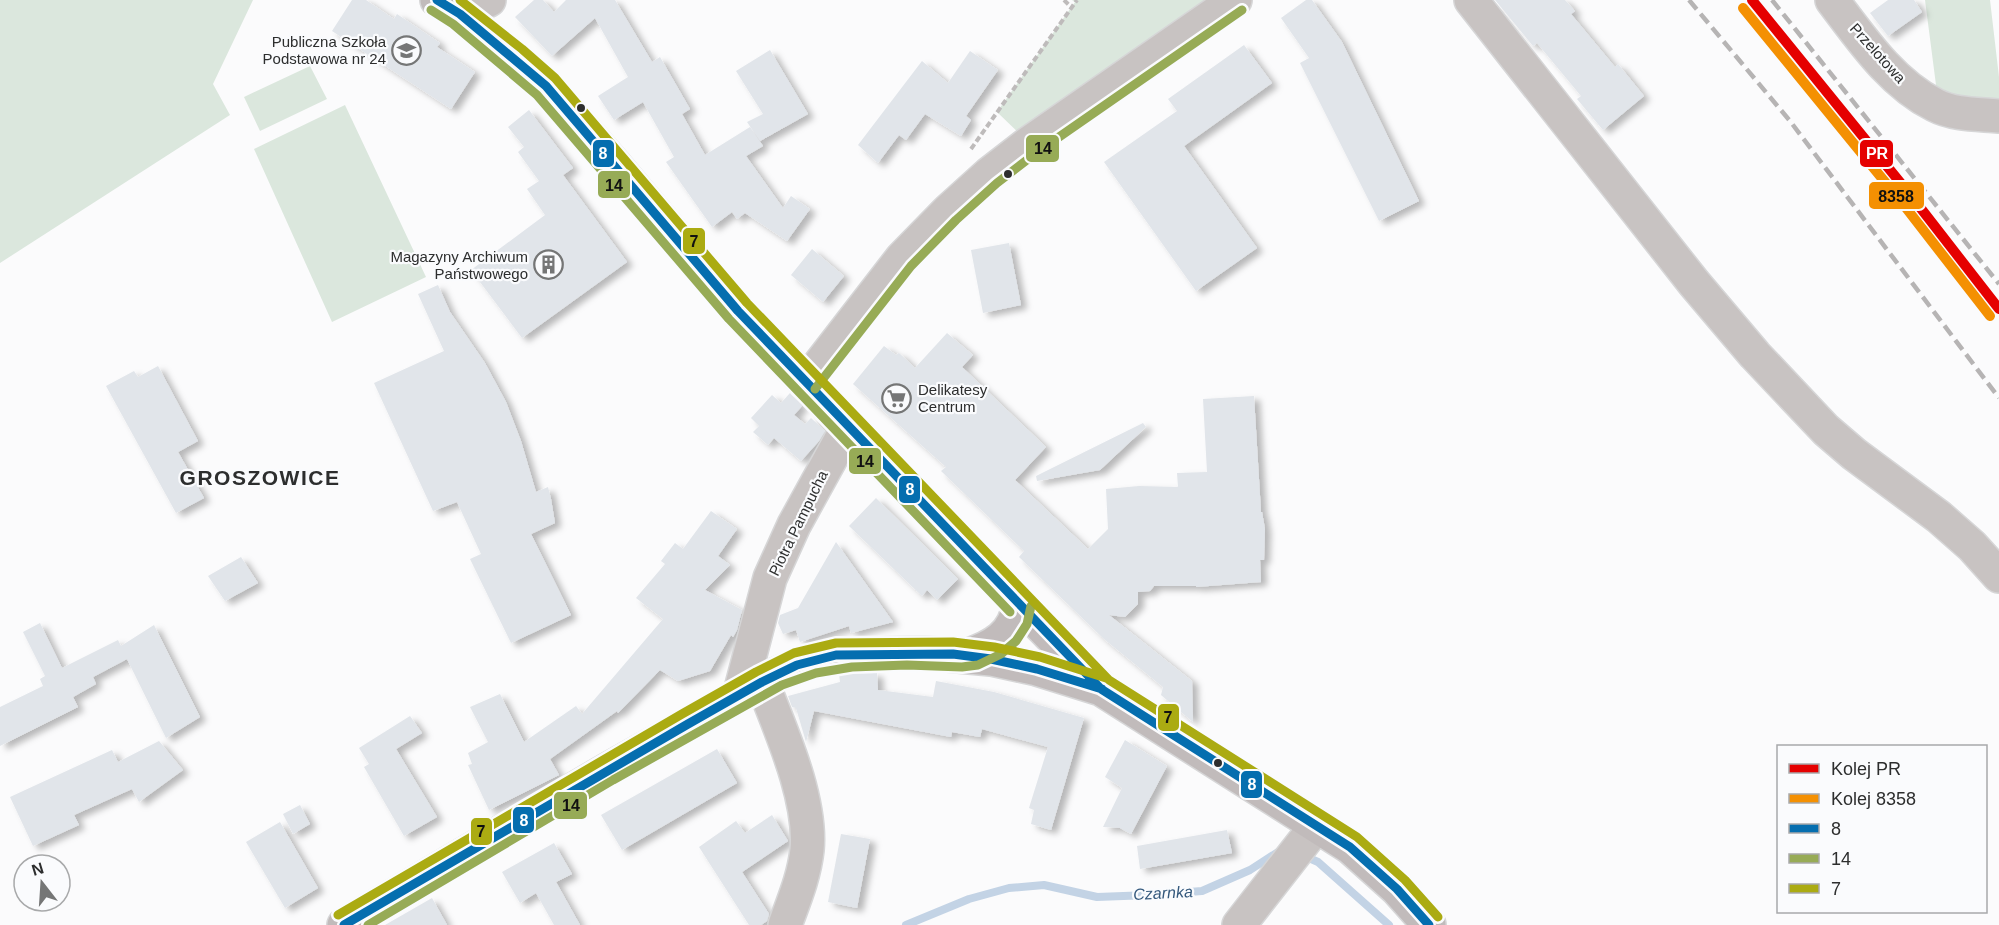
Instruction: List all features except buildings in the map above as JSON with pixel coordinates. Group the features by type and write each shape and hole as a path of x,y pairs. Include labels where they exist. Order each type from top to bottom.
{"main road":[{"path":"448,7 546,86 738,311 1101,688 1350,847 1378,871 1429,925"},
{"path":"966,656 981,651 998,641 1010,630 1015,623 1019,604"},
{"path":"344,925 751,687 797,665 836,655 926,653 966,656 1037,669 1101,688"}],"street":[{"path":"448,7 489,0"},
{"path":"806,382 896,266 948,211 989,174 1029,143 1235,0"},
{"path":"1471,0 1590,148 1694,283 1771,372 1826,430 1854,454 1939,517 1972,546 1999,576"},
{"name":"Przelotowa","path":"1832,0 1872,51 1899,79 1918,94 1936,106 1957,112 1999,116"},
{"name":"Piotra Pampucha","path":"751,687 770,578 794,525 848,427"},
{"path":"751,687 788,752 806,819 807,849 801,881 785,925"},
{"path":"1239,925 1317,825"}],"path":[{"path":"1064,0 1071,7"},
{"path":"971,150 1077,0"}],"shaded area":[{"path":"0,0 253,0 213,84 230,115 0,263"},
{"path":"1072,0 1235,0 1029,143 997,112 1075,2"},
{"path":"1925,0 1990,0 1999,77 1999,116 1936,106 1936,85"},
{"path":"310,66 327,99 260,131 244,97"},
{"path":"345,105 426,277 332,322 254,149"}],"waterway":[{"name":"Czarnka","path":"906,925 969,899 1009,888 1044,885 1097,897 1202,891 1250,870 1278,852"},
{"name":"Czarnka","path":"1302,855 1318,862 1389,925"}],"railway":[{"path":"1689,0 1790,121 1999,398"},
{"path":"1772,0 1999,284"}],"rail line":[{"name":"PR","path":"1752,0 1912,197 1999,309"},
{"name":"8358","path":"1743,8 1903,204 1990,316"}],"transit line":[{"name":"8","path":"437,0 460,14 546,86 738,311 1101,689 1350,847 1397,889 1429,925"},
{"name":"7","path":"460,0 555,78 747,303 1109,680 1357,837 1405,880 1438,917"},
{"name":"14","path":"431,10 453,24 537,95 729,319 1010,612"},
{"name":"14","path":"815,389 911,266 956,220 997,183 1036,153 1242,10"},
{"name":"14","path":"368,925 613,780 782,685 816,673 852,667 978,665 1001,654 1016,641 1027,624 1031,606"},
{"name":"7","path":"338,915 682,714 794,653 836,643 953,642 994,647 1040,657 1106,678"},
{"name":"8","path":"344,925 688,724 797,665 836,655 953,654 1037,669 1102,689"}],"place":[{"name":"Publiczna Szkoła Podstawowa nr 24","path":"407,50"},
{"name":"Magazyny Archiwum Państwowego","path":"549,265"},
{"name":"Delikatesy Centrum","path":"897,398"}],"district":[{"name":"GROSZOWICE","path":"260,477"}]}
